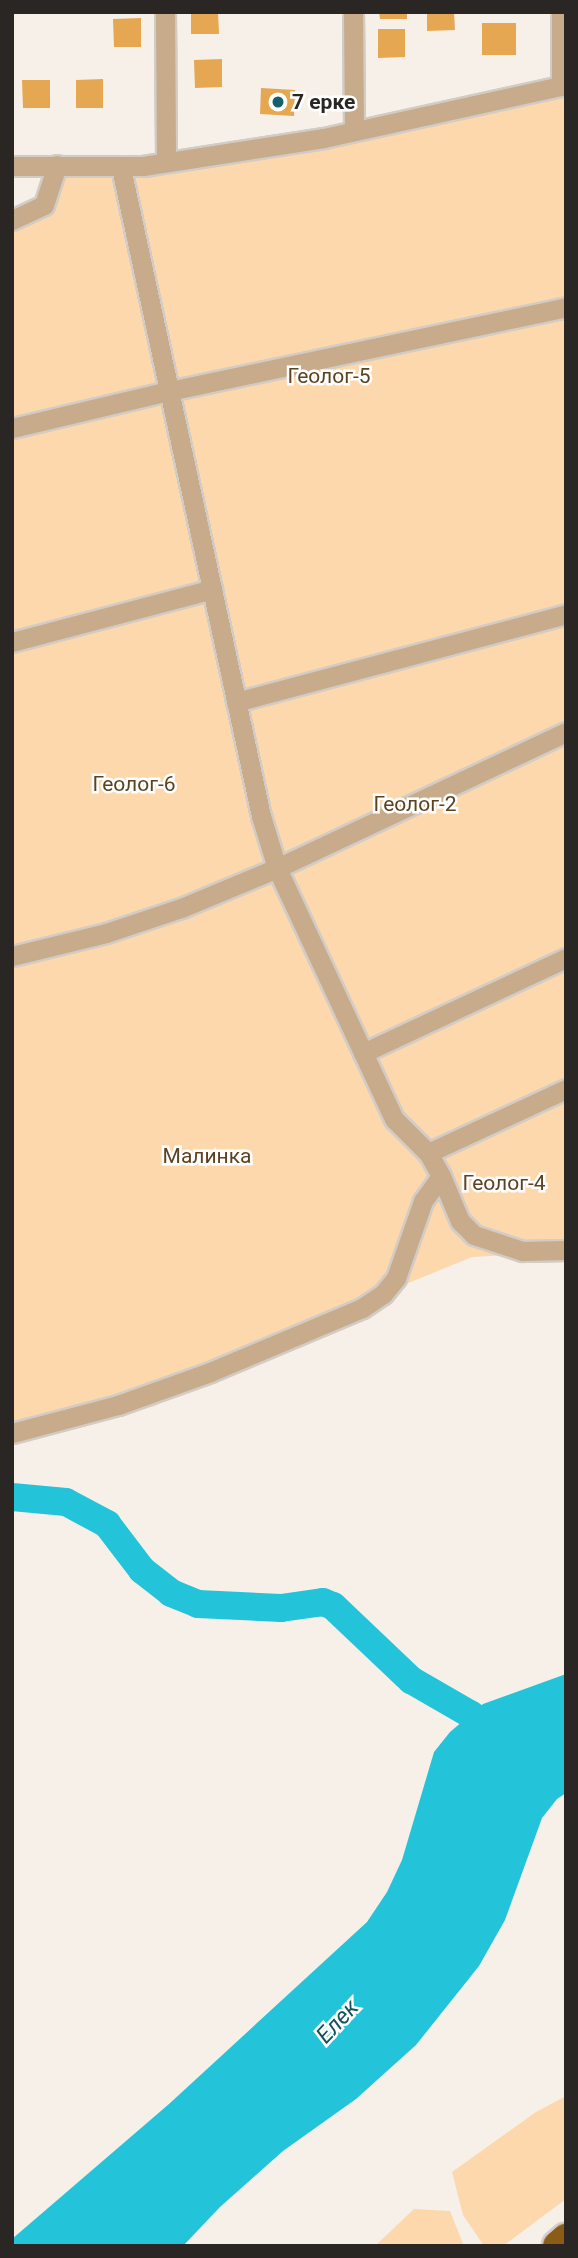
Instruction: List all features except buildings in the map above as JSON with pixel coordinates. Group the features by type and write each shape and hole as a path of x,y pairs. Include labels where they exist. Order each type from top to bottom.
{"highway":[{"path":"558,2246 566,2239"}],"street":[{"path":"166,12 166,162"},
{"path":"353,12 354,131"},
{"path":"12,166 121,168 166,162 354,131 563,85 561,12"},
{"path":"12,220 44,205 57,165"},
{"path":"121,168 236,702 247,766 277,868 394,1119 428,1153 460,1221 474,1235 522,1251 566,1250"},
{"path":"12,428 169,391 566,307"},
{"path":"12,642 212,589"},
{"path":"236,702 566,614"},
{"path":"12,956 106,933 169,912 277,868 566,732"},
{"path":"363,1053 566,958"},
{"path":"428,1153 566,1089"},
{"path":"12,1433 118,1405 210,1372 362,1308 383,1294 396,1278 423,1201 441,1176"}],"green space":[{"path":"566,84 566,1252 472,1257 264,1342 155,1406 12,1439 12,227 61,176 94,173"},
{"path":"566,2096 566,2199 503,2246 484,2246 463,2215 452,2172 536,2112"},
{"path":"414,2209 450,2211 464,2246 375,2246"}],"water":[{"path":"566,1674 566,1793 557,1799 542,1818 505,1920 479,1966 416,2045 356,2099 283,2151 220,2207 183,2246 12,2246 12,2239 169,2104 367,1922 387,1892 402,1860 434,1752 450,1732 483,1704"}],"waterway":[{"name":"Елек","path":"12,1497 66,1502 107,1524 142,1570 171,1593 198,1604 281,1608 323,1602 333,1606 411,1680 470,1714 501,1736"}],"place":[{"name":"7 ерке","path":"278,102"}],"park label":[{"name":"Геолог-5","path":"329,376"},
{"name":"Геолог-6","path":"134,784"},
{"name":"Геолог-2","path":"415,804"},
{"name":"Малинка","path":"207,1156"},
{"name":"Геолог-4","path":"504,1183"}]}
